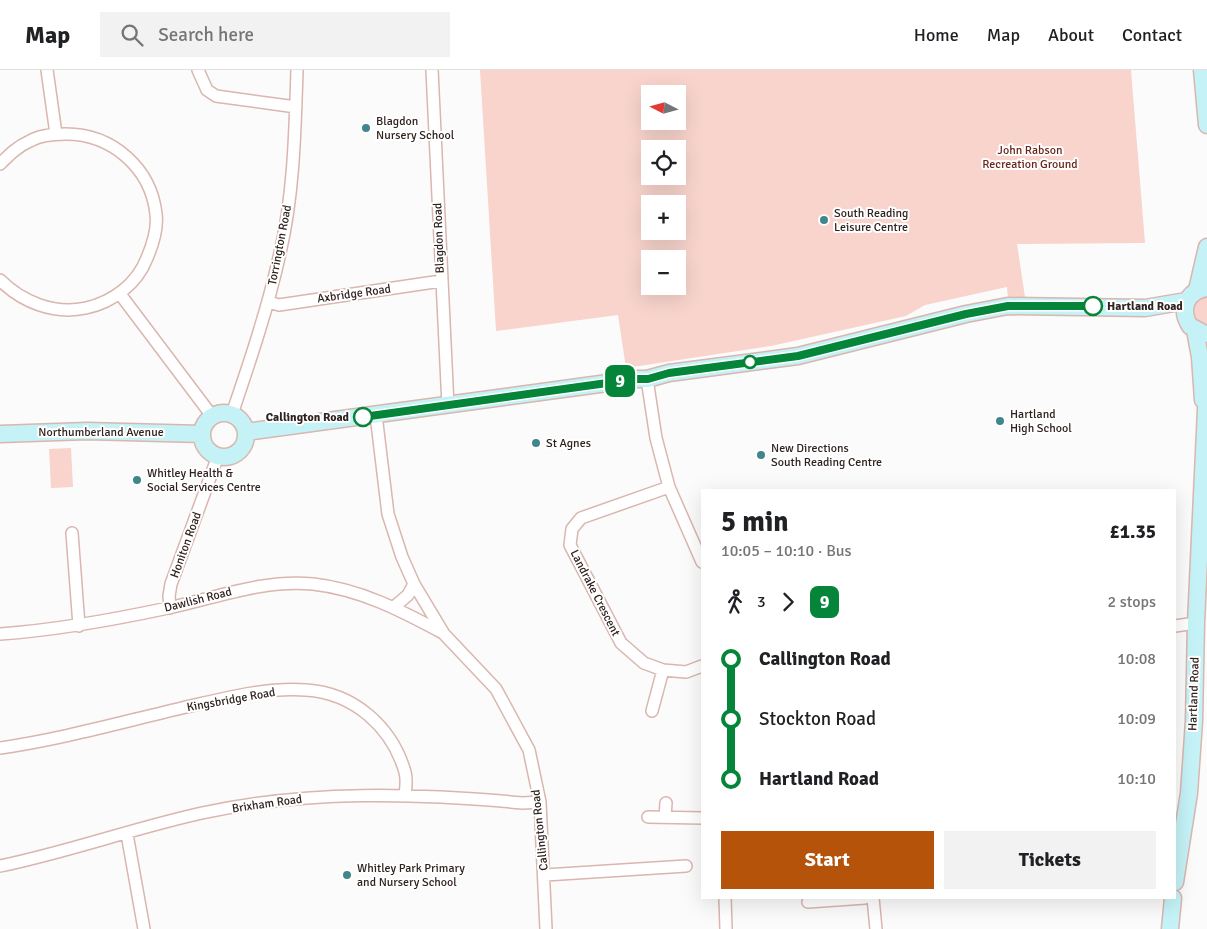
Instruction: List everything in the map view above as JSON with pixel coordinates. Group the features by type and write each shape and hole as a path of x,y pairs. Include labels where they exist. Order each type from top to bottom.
{"street":[{"path":"47,70 56,134"},
{"path":"198,70 207,90 216,96 296,106"},
{"name":"Torrington Road","path":"232,414 268,302 281,251 290,195 297,70"},
{"name":"Blagdon Road","path":"432,70 448,406"},
{"path":"1202,70 1207,125"},
{"path":"0,164 12,152 31,140 56,134 83,134 110,144 133,162 149,186 156,214 154,240 142,270 120,294 98,305 52,310 31,302 8,288 0,280"},
{"path":"246,432 448,406 627,380 648,379 669,373 798,356 966,314 1008,306 1145,308 1197,293 1207,247"},
{"name":"Axbridge Road","path":"268,302 279,304 441,282"},
{"name":"Hartland Road","path":"1197,293 1184,311 1196,328 1204,415"},
{"path":"120,294 212,416"},
{"path":"1145,308 1196,328"},
{"path":"648,379 656,438 669,487 701,560"},
{"name":"Hartland Road","path":"1176,876 1200,721 1196,623 1204,415 1207,388"},
{"path":"222,413 232,414 242,421 246,432 243,446 238,452 218,456 206,447 202,434 207,421 212,416 222,413"},
{"name":"Callington Road","path":"376,415 388,514 402,557 414,584 444,634 496,689 529,750 540,802 545,875 546,929"},
{"name":"Northumberland Avenue","path":"0,434 87,430 202,434"},
{"name":"Honiton Road","path":"170,608 168,596 171,584 218,456"},
{"name":"Landrake Crescent","path":"669,487 581,518 572,529 570,545 621,643 644,663 663,670 686,672 701,666"},
{"path":"72,533 79,626"},
{"name":"Dawlish Road","path":"0,634 79,626 170,608 228,592 263,586 312,584 359,594 394,607 444,634"},
{"path":"394,607 408,596 414,584"},
{"path":"1176,626 1196,623"},
{"path":"652,711 663,670"},
{"name":"Kingsbridge Road","path":"0,748 69,736 218,700 267,692 307,690 339,697 367,714 390,737 406,773 406,795"},
{"name":"Brixham Road","path":"0,866 204,813 277,801 346,795 406,795 523,803 540,802"},
{"path":"665,817 666,803"},
{"path":"648,817 701,818"},
{"path":"127,834 144,929"},
{"path":"545,875 686,866"},
{"path":"725,899 726,929"},
{"path":"808,902 851,899"},
{"path":"873,899 876,929"},
{"path":"1170,929 1173,899"}],"green space":[{"name":"John Rabson Recreation Ground","path":"480,70 1131,70 1145,243 1017,244 1025,297 1008,298 1007,287 925,305 906,316 771,346 626,368 618,315 496,331"},
{"path":"1207,294 1207,329 1197,326 1189,306"},
{"path":"71,448 73,487 51,488 49,449"}],"bus line":[{"name":"9","path":"363,417 636,379 648,379 669,373 798,356 867,340 930,322 1008,306 1093,306"}],"place":[{"name":"Blagdon Nursery School","path":"366,128"},
{"name":"South Reading Leisure Centre","path":"824,220"},
{"name":"Hartland Road","path":"1093,306"},
{"name":"Callington Road","path":"363,417"},
{"name":"Hartland High School","path":"1000,421"},
{"name":"St Agnes","path":"536,443"},
{"name":"New Directions South Reading Centre","path":"761,455"},
{"name":"Whitley Health & Social Services Centre","path":"137,480"},
{"name":"Whitley Park Primary and Nursery School","path":"347,875"}]}
